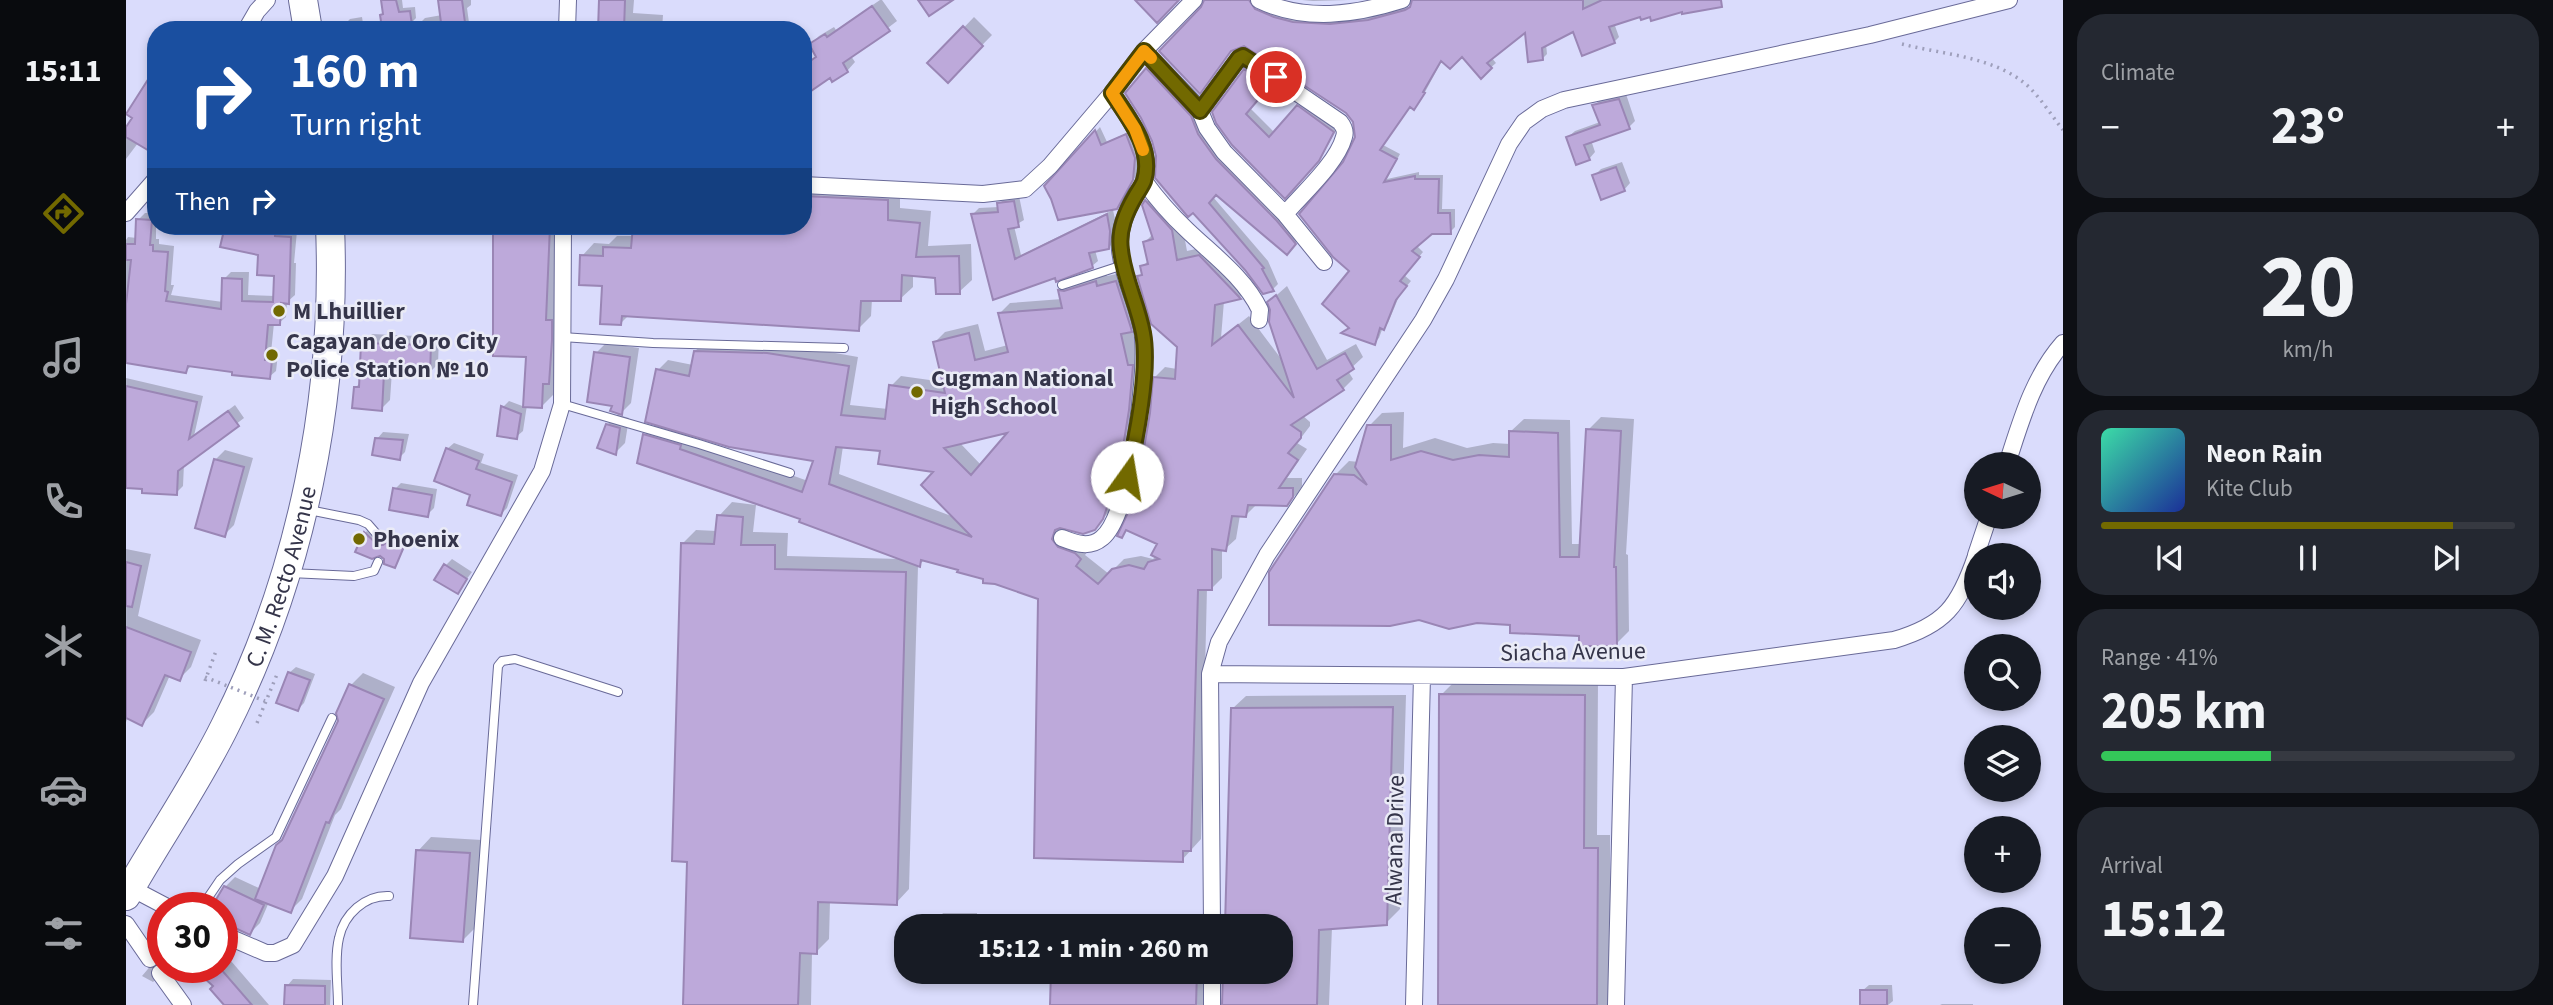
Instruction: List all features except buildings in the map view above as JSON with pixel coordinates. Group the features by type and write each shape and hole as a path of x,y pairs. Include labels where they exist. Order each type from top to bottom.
{"highway":[{"path":"303,0 306,21"},
{"name":"C. M. Recto Avenue","path":"129,892 226,725 273,615 303,509 313,460 326,369 330,235"}],"street":[{"path":"251,21 267,0"},
{"path":"567,21 568,0"},
{"path":"812,185 983,194 1021,191 1050,166 1144,51 1194,0"},
{"path":"1259,0 1269,5 1323,16 1402,0"},
{"path":"1212,914 1210,674 1219,642 1267,555 1435,300 1464,244 1509,144 1524,122 1542,109 1564,100 1870,35 2009,0"},
{"path":"1144,51 1200,111 1207,128 1224,152 1285,214 1324,262"},
{"path":"1200,111 1243,56 1345,128 1345,136 1336,155 1285,214"},
{"path":"1062,538 1087,545 1101,539 1109,531 1122,497 1132,456 1144,350 1143,334 1120,249 1125,215 1144,181 1143,148 1135,129 1112,93"},
{"path":"1144,181 1171,215 1246,287 1260,310 1259,320"},
{"path":"126,213 147,189"},
{"path":"238,941 265,953 275,953 293,945 335,876 421,683 542,471 562,404 564,235"},
{"path":"2011,452 2031,392 2063,343"},
{"name":"Siacha Avenue","path":"1210,674 1624,677 1894,640 1913,635 1928,628 1946,614 1964,583"},
{"name":"Alwana Drive","path":"1414,1005 1422,676"},
{"path":"1616,1005 1624,677"},
{"path":"129,892 147,899"},
{"path":"126,924 147,955"},
{"path":"167,983 183,1005"},
{"path":"1212,984 1212,1005"}],"lane":[{"path":"1062,285 1123,265"},
{"path":"562,337 653,343 845,348"},
{"path":"562,404 790,473"},
{"path":"303,509 359,520 368,524 380,539"},
{"path":"285,573 354,576 374,571 378,562"},
{"path":"473,1005 498,666 502,661 515,659 618,692"},
{"path":"212,892 220,880 238,864 276,837 332,718"},
{"path":"338,1005 338,939 345,922 354,910 367,900 378,896 389,897"}],"path":[{"path":"1870,35 1982,61 2011,74 2030,88 2063,130"},
{"path":"215,651 205,679 265,701"},
{"path":"257,723 278,672"}],"slow traffic":[{"path":"1143,150 1135,129 1112,93 1144,51 1151,58"}],"place":[{"name":"M Lhuillier","path":"279,311"},
{"name":"Cagayan de Oro City Police Station № 10","path":"272,355"},
{"name":"Cugman National High School","path":"917,392"},
{"name":"Phoenix","path":"359,539"}],"route":[{"path":"1127,477 1136,435 1144,350 1143,334 1123,265 1120,238 1125,215 1144,181 1145,166 1143,148 1135,129 1112,93 1144,51 1200,111 1243,56 1276,77"}]}
